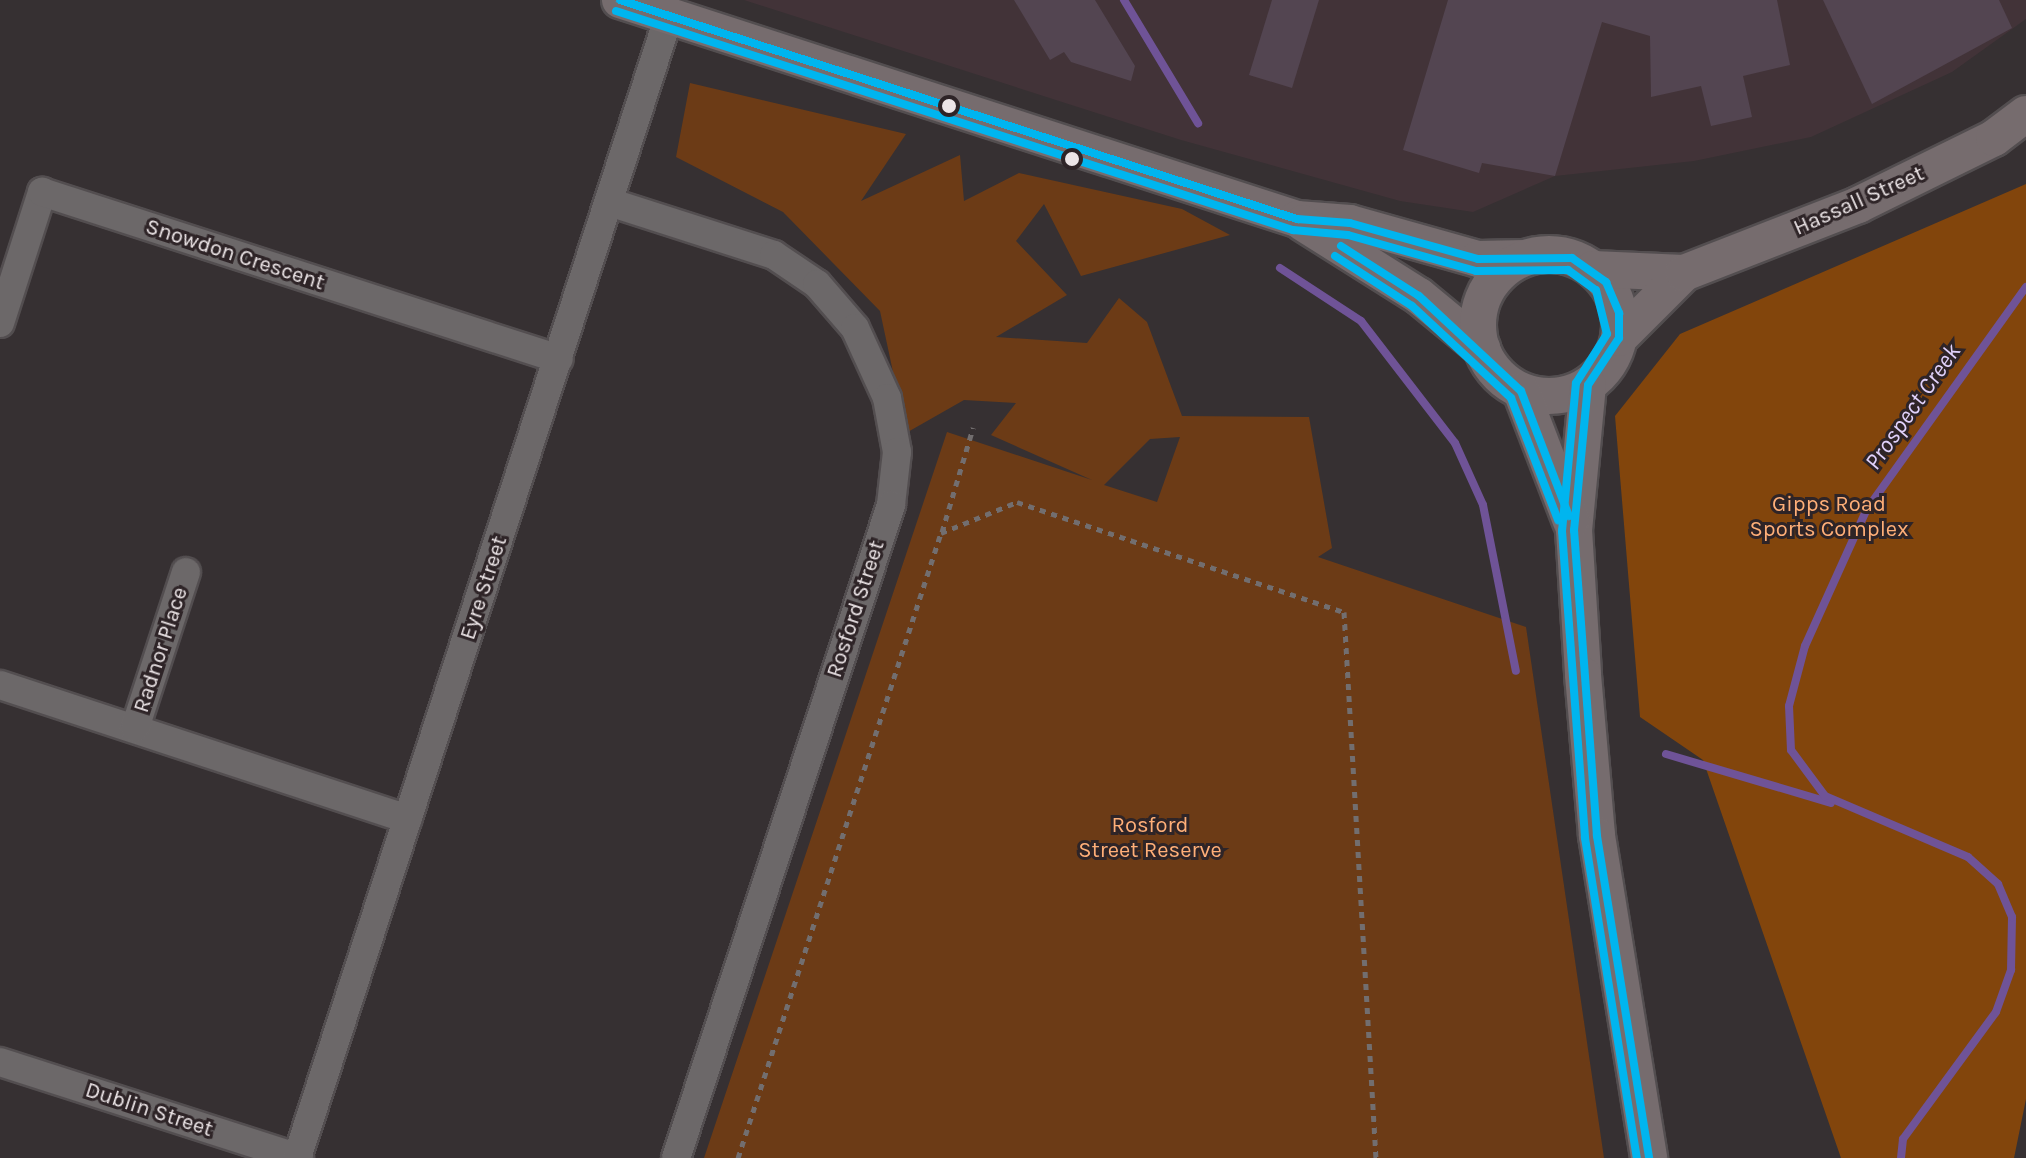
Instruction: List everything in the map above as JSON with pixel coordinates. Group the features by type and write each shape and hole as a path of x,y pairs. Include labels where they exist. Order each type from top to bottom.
{"main road":[{"path":"620,0 1297,219 1350,223 1478,259 1524,258 1551,253 1593,269 1614,296 1619,338 1588,385 1574,530 1597,836 1649,1158"},
{"name":"Hassall Street","path":"1619,338 1684,273 1858,205 1994,138 2026,114"},
{"path":"1297,219 1419,296 1482,348 1503,380 1521,391 1544,396 1588,385"},
{"path":"1482,348 1484,296 1524,258"},
{"name":"Hassall Street","path":"1593,269 1684,273"},
{"path":"1521,391 1574,530"}],"street":[{"name":"Eyre Street","path":"298,1158 669,16"},
{"name":"Snowdon Crescent","path":"0,323 42,192 559,359"},
{"name":"Rosford Street","path":"609,202 774,255 817,284 855,328 887,398 897,452 891,505 676,1158"},
{"name":"Radnor Place","path":"135,728 186,572"},
{"path":"0,685 408,819"},
{"name":"Dublin Street","path":"0,1062 298,1158"}],"path":[{"path":"738,1158 973,428"},
{"path":"941,533 1017,502 1344,612 1376,1158"}],"shaded area":[{"path":"744,0 2026,0 2026,19 1952,72 1811,137 1694,161 1555,176 1473,212 1400,201 1181,140"}],"green space":[{"name":"Rosford Street Reserve","path":"690,83 906,134 861,201 960,155 964,201 1019,173 1182,209 1230,235 1081,276 1044,204 1016,241 1067,295 996,337 1087,343 1119,298 1147,322 1182,416 1309,417 1332,548 1318,557 1526,627 1604,1158 704,1158 947,432 1092,480 991,435 1016,403 964,400 906,433 880,311 783,212 676,157","holes":["1180,437 1157,502 1104,485 1150,439"]},
{"name":"Gipps Road Sports Complex","path":"2026,184 2026,1099 2014,1158 1841,1158 1703,760 1640,717 1615,416 1680,334"}],"building":[{"path":"1014,0 1095,0 1135,66 1131,81 1071,62 1064,52 1050,60"},
{"path":"1272,0 1319,0 1292,88 1249,75"},
{"path":"1448,0 1777,0 1790,65 1743,76 1752,117 1711,126 1701,86 1651,97 1650,36 1602,22 1555,176 1482,163 1479,173 1403,150"},
{"path":"1823,0 1999,0 2012,28 1872,104"}],"waterway":[{"path":"1124,0 1198,123"},
{"path":"1280,268 1361,321 1455,443 1483,505 1516,671"},
{"name":"Prospect Creek","path":"1901,1158 1903,1139 1996,1012 2011,970 2012,917 1998,884 1968,857 1825,796 1791,750 1789,706 1805,646 1867,509 2026,287"},
{"path":"1666,754 1831,803"}],"transit line":[{"path":"620,0 1297,219 1350,223 1478,259 1572,258 1606,282 1619,313 1619,338 1588,385 1574,530 1597,836 1649,1158"},
{"path":"616,11 1293,230 1348,235 1476,271 1568,270 1596,290 1607,334 1576,383 1562,531 1585,838 1637,1158"},
{"path":"1341,246 1419,296 1521,391 1569,516"},
{"path":"1335,256 1412,306 1511,398 1558,520"}]}
